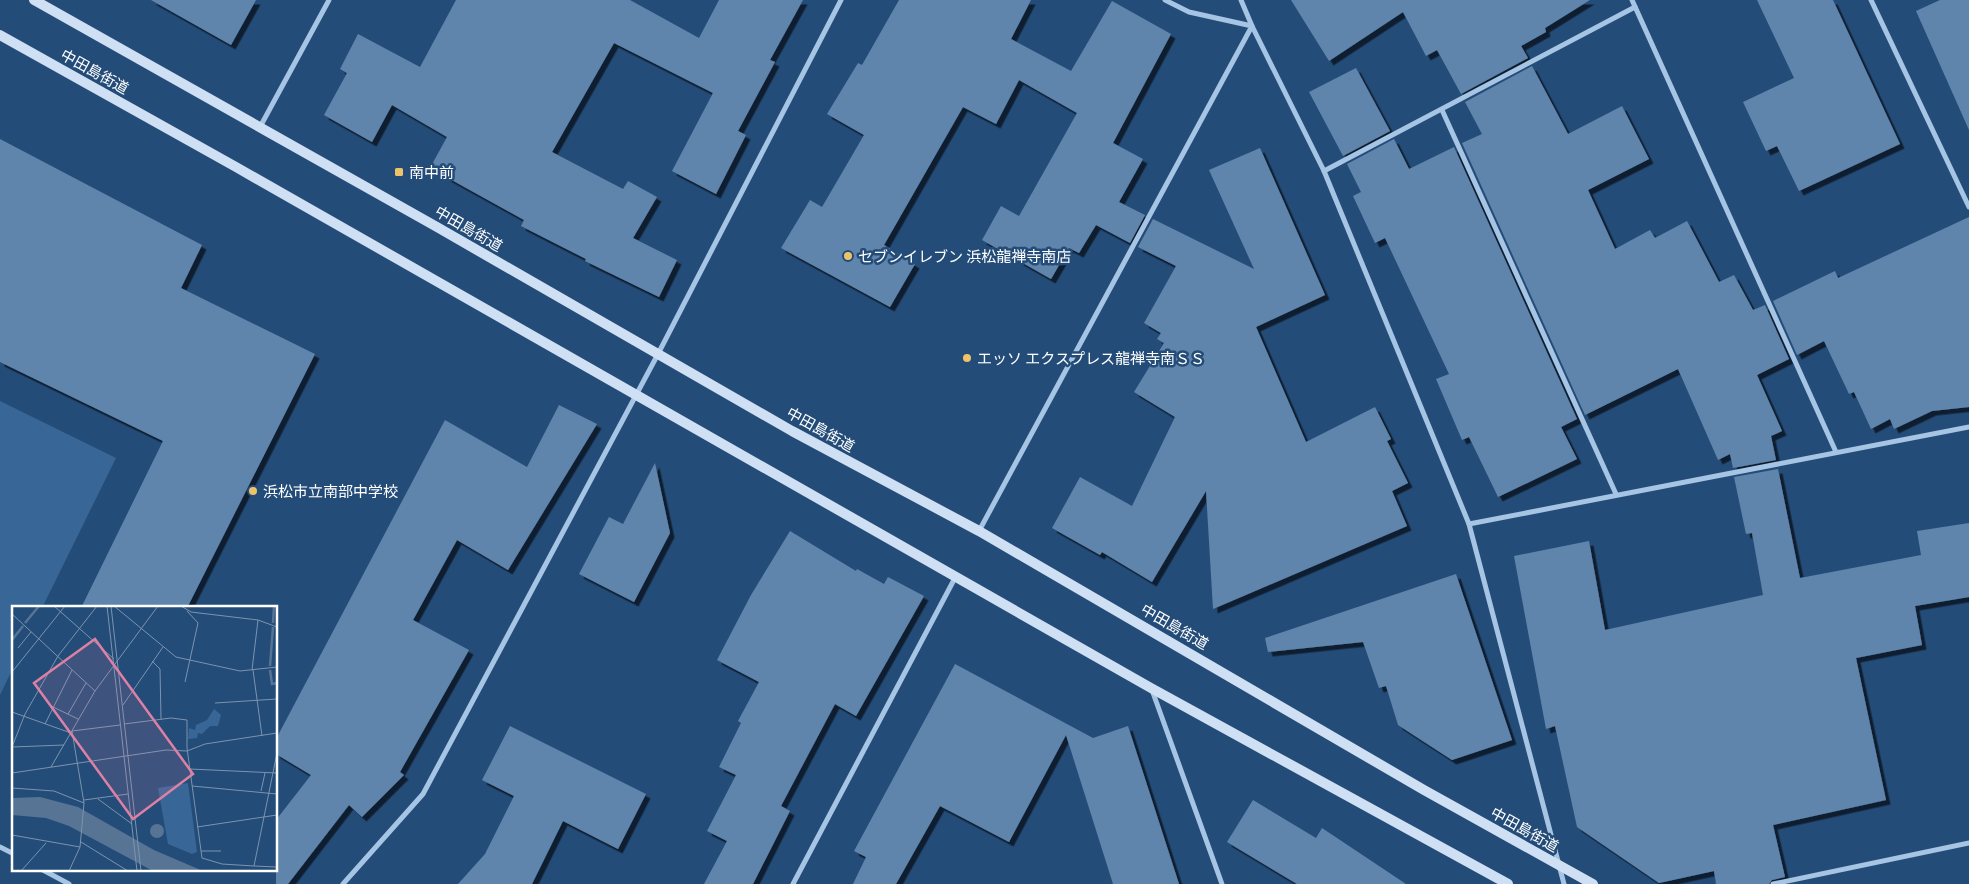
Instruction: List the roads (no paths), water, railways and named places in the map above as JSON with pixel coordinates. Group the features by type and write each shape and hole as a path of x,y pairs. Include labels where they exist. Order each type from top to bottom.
{"street":[{"name":"中田島街道","path":"34,0 792,431 979,531 1424,790 1593,884"},
{"path":"260,127 328,0"},
{"path":"343,884 422,794 658,354 842,0"},
{"path":"1165,0 1189,12 1252,26"},
{"path":"1241,0 1324,171 1469,524 1564,884"},
{"path":"1632,0 1836,452"},
{"path":"1871,0 1969,207"},
{"path":"1324,171 1635,7"},
{"path":"979,531 1252,26"},
{"name":"中田島街道","path":"0,35 956,575 1151,688 1508,884"},
{"path":"1442,110 1616,494"},
{"path":"1469,524 1969,426"},
{"path":"793,884 956,575"},
{"path":"1151,688 1222,884"},
{"path":"1773,884 1969,843"},
{"path":"0,847 12,853"},
{"path":"47,872 69,884"}],"place":[{"name":"南中前","path":"399,172"},
{"name":"セブンイレブン 浜松龍禅寺南店","path":"848,256"},
{"name":"エッソ エクスプレス龍禅寺南ＳＳ","path":"967,358"},
{"name":"浜松市立南部中学校","path":"253,491"}]}
